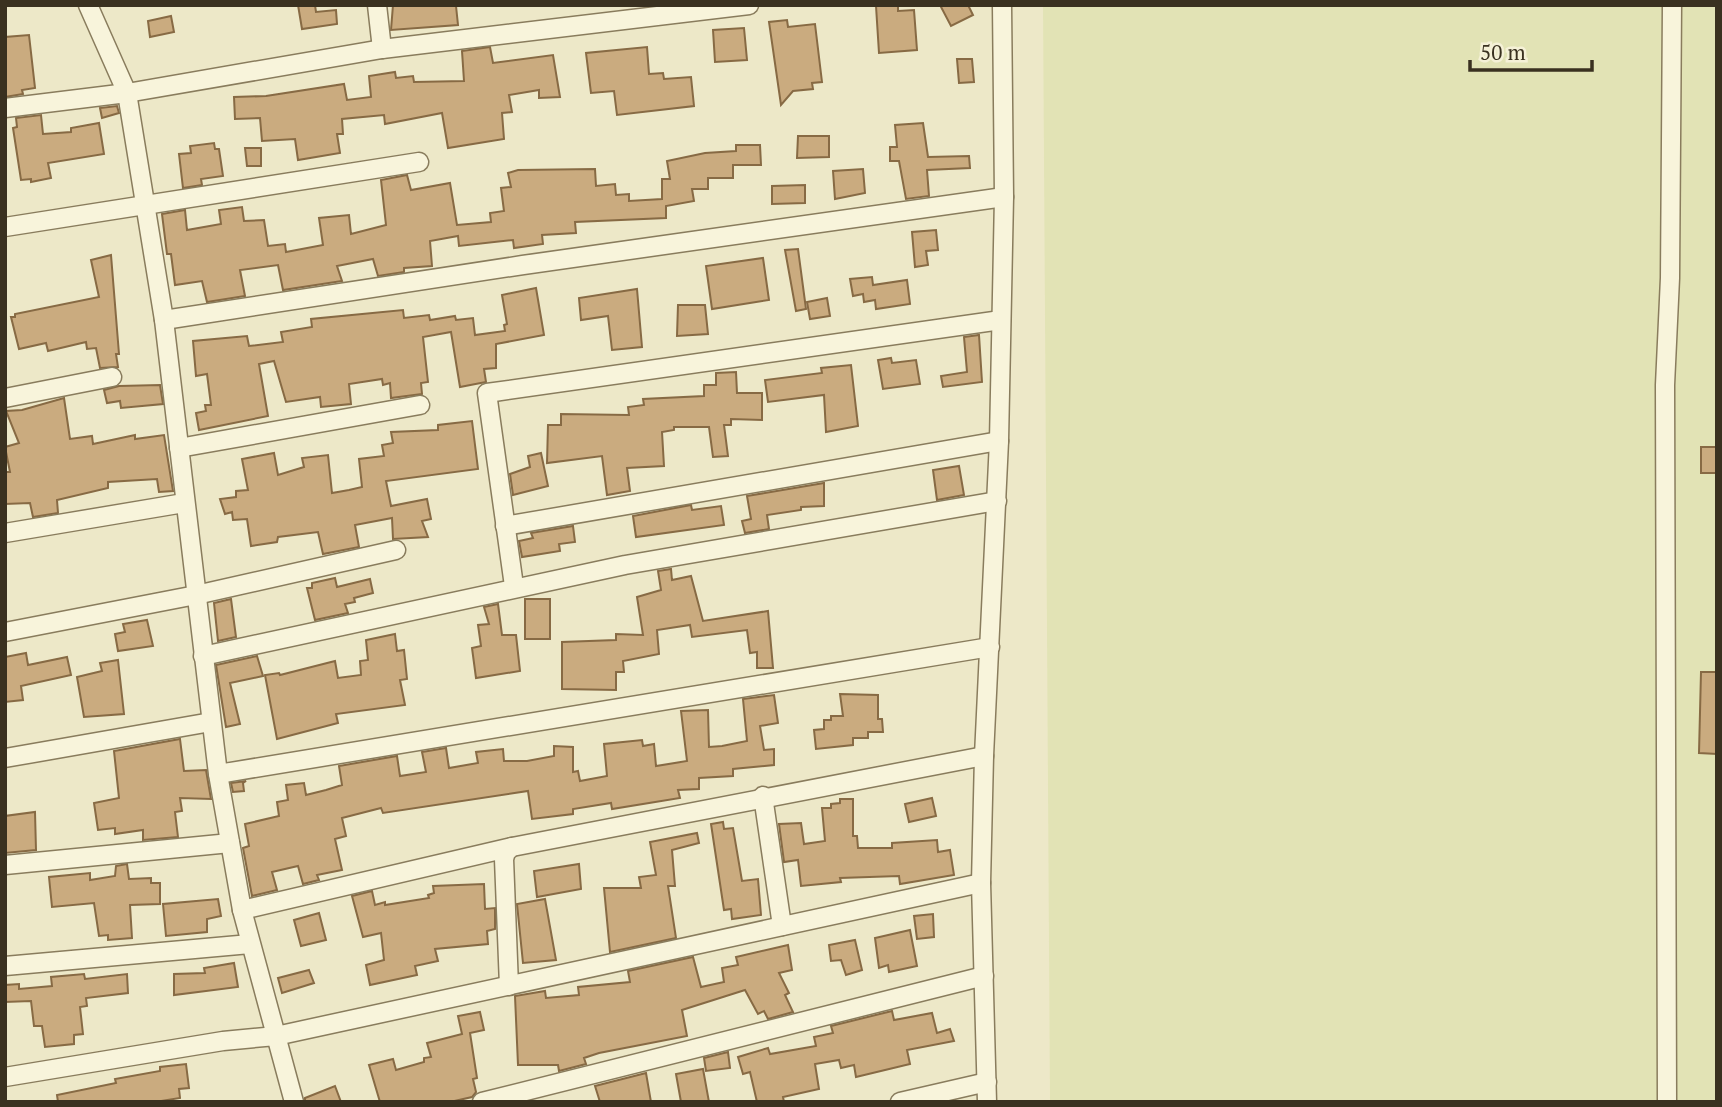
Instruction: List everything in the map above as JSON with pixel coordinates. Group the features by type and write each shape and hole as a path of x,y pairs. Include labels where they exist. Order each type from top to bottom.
{"street":[{"path":"88,5 127,93 164,320 218,774 242,910 294,1102"},
{"path":"377,5 382,49"},
{"path":"5,108 127,93 382,49 749,5"},
{"path":"987,1102 981,883 984,756 999,441 1004,197 1002,5"},
{"path":"1667,1102 1665,385 1670,278 1672,5"},
{"path":"5,227 419,162"},
{"path":"164,320 523,265 1004,197"},
{"path":"513,586 487,393 1001,320"},
{"path":"5,398 113,377"},
{"path":"179,448 420,405"},
{"path":"505,526 999,441"},
{"path":"203,656 513,586 816,530 997,501"},
{"path":"5,533 184,503"},
{"path":"5,632 196,595 396,550"},
{"path":"218,774 990,647"},
{"path":"5,758 211,722"},
{"path":"242,910 512,847 763,796 984,756"},
{"path":"763,796 782,926"},
{"path":"5,865 230,843"},
{"path":"509,986 504,862 506,852 512,847"},
{"path":"5,1077 223,1041 276,1036 981,883"},
{"path":"5,966 250,944"},
{"path":"482,1102 984,976"},
{"path":"900,1102 987,1082"}],"green space":[{"path":"1043,5 1717,5 1717,1102 1050,1102"}],"building":[{"path":"298,5 315,5 316,12 336,10 337,24 302,29"},
{"path":"393,5 456,6 458,25 391,30"},
{"path":"898,5 898,11 914,10 917,50 879,53 876,6"},
{"path":"940,5 968,5 973,15 951,26"},
{"path":"171,16 174,32 150,37 148,21"},
{"path":"787,20 788,27 815,24 822,82 812,83 813,89 793,91 781,105 769,22"},
{"path":"744,28 747,60 715,62 713,30"},
{"path":"29,35 35,88 22,90 23,94 5,97 5,37"},
{"path":"490,47 493,63 553,55 560,97 539,98 539,90 509,95 512,112 502,113 504,139 448,148 442,113 385,124 384,115 342,119 343,134 337,134 340,153 298,160 295,139 262,141 260,118 235,119 234,97 266,96 344,84 347,100 371,97 369,76 395,72 396,78 413,76 414,82 464,81 462,51"},
{"path":"647,47 649,74 663,73 664,79 691,77 694,106 617,115 614,91 591,93 586,53"},
{"path":"957,59 972,59 974,82 959,83"},
{"path":"117,106 119,113 102,118 100,108"},
{"path":"41,115 43,134 71,132 71,128 99,123 104,154 48,163 51,178 31,182 31,179 21,180 13,128 17,127 16,118"},
{"path":"923,123 928,157 969,156 970,168 927,170 929,196 906,199 899,161 890,161 890,147 897,147 895,125"},
{"path":"798,136 829,136 829,157 797,158"},
{"path":"214,143 215,149 219,149 223,176 201,179 202,185 183,188 179,154 191,153 190,146"},
{"path":"736,145 760,145 761,165 733,165 733,178 708,178 708,189 692,189 694,201 666,206 666,218 575,222 576,233 542,235 543,244 514,248 513,240 459,246 458,236 430,241 432,266 404,268 404,272 378,276 373,259 337,266 342,281 283,290 278,265 240,270 245,296 207,302 202,281 175,285 171,254 167,254 162,214 185,210 187,230 221,224 219,210 242,207 244,221 264,220 268,246 285,244 286,252 323,245 319,218 349,215 351,234 386,225 381,180 407,175 411,190 450,183 457,225 491,222 490,213 504,211 501,188 511,187 508,173 518,170 595,169 596,186 615,184 616,195 629,194 629,201 662,199 662,179 670,179 667,161 705,153 736,151"},
{"path":"245,148 261,148 261,166 247,166"},
{"path":"863,169 865,193 835,199 833,171"},
{"path":"805,185 805,203 772,204 772,186"},
{"path":"936,230 938,250 926,251 928,265 915,267 912,232"},
{"path":"798,249 806,309 796,311 785,250"},
{"path":"111,255 118,367 100,368 96,348 87,349 86,342 48,351 46,343 19,349 11,317 99,297 91,260"},
{"path":"763,258 769,300 712,309 706,266"},
{"path":"872,277 873,285 907,280 910,304 876,309 875,300 864,302 863,294 853,296 850,279"},
{"path":"536,288 544,335 496,344 496,368 484,369 486,382 460,387 451,332 423,337 428,382 421,383 422,394 391,398 390,383 383,385 382,379 349,384 351,404 321,407 320,397 286,402 274,361 259,364 268,416 199,430 196,413 206,411 205,405 211,405 207,374 196,376 193,341 247,336 249,346 283,342 281,332 312,327 311,319 403,310 404,318 429,315 430,320 455,316 456,320 473,318 475,335 505,331 504,325 507,324 502,295"},
{"path":"637,289 642,347 612,350 608,316 581,320 579,298"},
{"path":"827,298 830,316 810,319 807,302"},
{"path":"678,305 705,305 708,334 677,336"},
{"path":"979,335 982,382 943,387 941,376 967,372 964,337"},
{"path":"891,358 892,363 916,360 920,384 883,389 878,360"},
{"path":"851,365 858,426 826,432 824,395 768,402 765,380 822,373 821,368"},
{"path":"736,372 737,393 762,393 762,420 731,419 731,425 724,425 728,456 713,457 709,427 674,427 674,430 662,432 664,466 627,468 630,491 607,495 602,456 547,463 548,425 561,425 561,414 629,415 628,407 644,405 643,399 704,396 704,385 716,385 716,373"},
{"path":"160,385 163,404 121,408 120,401 107,403 104,390 119,386"},
{"path":"64,398 70,439 92,436 93,444 135,435 135,439 164,435 173,491 159,492 157,479 108,482 108,488 57,500 58,513 33,517 30,503 5,504 5,472 10,472 5,447 19,443 6,411 22,410"},
{"path":"472,421 478,469 386,481 391,506 427,499 431,519 422,521 428,537 393,539 392,518 355,525 359,547 323,554 318,532 278,537 277,542 251,546 247,519 233,520 232,512 225,514 220,499 236,497 236,491 248,490 242,459 274,453 278,475 304,467 302,458 328,455 332,493 362,487 359,459 384,456 382,445 393,443 391,432 438,430 438,425"},
{"path":"1701,447 1717,447 1717,473 1701,473"},
{"path":"541,453 548,486 513,495 510,474 530,467 528,456"},
{"path":"959,466 964,495 937,500 933,470"},
{"path":"824,483 824,506 801,507 801,510 767,515 769,529 745,533 742,521 751,519 747,496"},
{"path":"691,505 692,510 721,506 724,525 636,537 633,516"},
{"path":"573,526 575,542 559,544 560,551 522,557 519,541 533,538 531,533"},
{"path":"671,569 672,580 691,576 703,621 768,611 773,668 757,668 757,652 750,653 747,630 692,637 690,625 657,630 659,654 623,661 624,672 616,672 616,690 562,689 562,642 616,640 616,634 643,635 637,597 661,590 658,571"},
{"path":"335,578 337,587 370,579 373,593 354,598 355,602 345,604 348,613 315,620 307,588 312,588 312,583"},
{"path":"231,599 236,637 218,641 214,603"},
{"path":"525,599 550,599 550,639 525,639"},
{"path":"498,604 502,635 516,635 520,671 476,678 472,648 481,646 478,625 489,624 484,607"},
{"path":"147,620 153,646 118,651 115,634 125,632 123,624"},
{"path":"395,634 397,651 404,650 407,679 400,680 405,705 336,714 338,723 277,739 265,675 280,675 335,661 338,678 361,675 360,661 368,660 366,640"},
{"path":"26,653 28,665 67,657 71,675 21,686 23,700 5,702 5,657"},
{"path":"257,656 263,676 230,683 240,724 226,727 216,665"},
{"path":"118,660 124,714 84,717 77,677 102,671 100,663"},
{"path":"1701,672 1717,672 1717,754 1699,753"},
{"path":"840,694 878,695 878,719 882,719 883,732 868,732 868,738 853,738 853,745 816,749 814,730 824,729 824,720 831,720 831,716 843,716"},
{"path":"774,695 778,723 760,726 764,750 774,749 774,765 733,769 733,776 699,778 699,789 678,790 680,798 612,809 611,803 573,809 573,814 532,819 528,791 383,813 381,808 342,818 346,836 335,839 342,870 317,875 319,880 303,884 298,866 272,872 277,890 252,896 243,848 249,846 245,824 279,816 277,802 288,800 286,785 304,783 306,795 326,790 342,785 339,766 397,756 400,776 426,772 422,752 446,748 449,768 478,763 476,752 503,749 504,761 527,761 554,756 554,746 573,747 573,772 578,771 580,781 607,776 604,744 642,740 643,746 654,744 656,766 687,761 681,711 708,710 709,747 747,741 743,699"},
{"path":"180,739 184,771 206,770 211,799 180,798 182,811 175,812 178,837 143,840 143,830 115,834 115,828 98,830 94,803 119,798 114,751"},
{"path":"246,781 243,783 244,791 233,792 231,783"},
{"path":"932,798 936,816 909,822 905,804"},
{"path":"840,799 853,799 853,836 857,836 858,848 892,848 892,843 937,840 938,852 950,850 954,875 900,884 899,876 840,878 841,882 801,886 798,860 784,862 779,824 801,823 804,844 825,841 822,808 831,808 831,804 840,803"},
{"path":"35,812 36,850 5,853 5,816"},
{"path":"723,822 724,829 733,828 742,881 758,879 761,915 732,919 731,909 724,910 711,824"},
{"path":"697,833 699,843 672,850 675,886 668,886 676,938 610,952 604,888 641,888 639,877 656,875 650,842"},
{"path":"127,864 129,879 151,878 151,883 160,883 160,904 130,905 132,938 108,940 108,935 99,936 94,903 52,907 49,877 90,873 90,880 115,876 116,866"},
{"path":"579,864 581,889 537,897 534,871"},
{"path":"484,884 485,909 495,908 495,929 487,931 488,944 435,949 438,961 415,966 417,975 370,985 366,965 384,960 381,933 363,937 352,896 372,891 375,905 385,902 385,905 429,898 428,895 434,893 433,886"},
{"path":"218,899 221,916 207,919 207,932 166,936 163,904"},
{"path":"545,899 556,960 523,963 517,904"},
{"path":"319,913 326,940 301,946 294,920"},
{"path":"933,914 934,937 917,939 914,916"},
{"path":"910,930 917,966 889,972 888,965 879,968 875,938"},
{"path":"855,940 862,970 846,975 841,960 831,961 829,945"},
{"path":"788,945 792,970 779,973 789,993 785,995 793,1012 768,1019 764,1011 758,1014 745,990 682,1010 687,1036 599,1053 584,1058 586,1064 559,1071 558,1065 518,1065 515,996 545,991 546,998 579,995 578,987 630,982 628,971 693,957 701,987 724,982 722,968 738,965 736,957"},
{"path":"234,963 238,987 174,995 174,974 205,973 204,968"},
{"path":"309,970 314,983 282,993 278,978"},
{"path":"84,974 85,979 127,974 128,993 86,998 87,1006 80,1007 83,1034 74,1035 74,1044 45,1047 42,1026 34,1026 31,1001 5,1002 5,985 19,984 19,989 52,986 51,977"},
{"path":"892,1011 894,1020 932,1013 937,1033 950,1029 954,1041 907,1050 910,1064 856,1077 854,1065 841,1068 839,1060 815,1064 819,1089 783,1097 784,1102 757,1102 750,1072 743,1074 738,1057 768,1048 770,1054 816,1046 814,1037 833,1033 831,1026"},
{"path":"480,1012 484,1030 470,1033 477,1078 473,1079 476,1092 472,1097 450,1102 380,1102 369,1065 393,1059 396,1070 424,1062 424,1058 431,1057 427,1043 462,1034 458,1016"},
{"path":"728,1052 730,1068 706,1071 704,1058"},
{"path":"186,1064 189,1088 179,1089 180,1098 155,1102 58,1102 57,1095 116,1083 115,1079 160,1071 160,1067"},
{"path":"703,1069 709,1102 681,1102 676,1074"},
{"path":"646,1073 651,1102 600,1102 595,1086"},
{"path":"335,1086 341,1102 305,1102 305,1098"}]}
